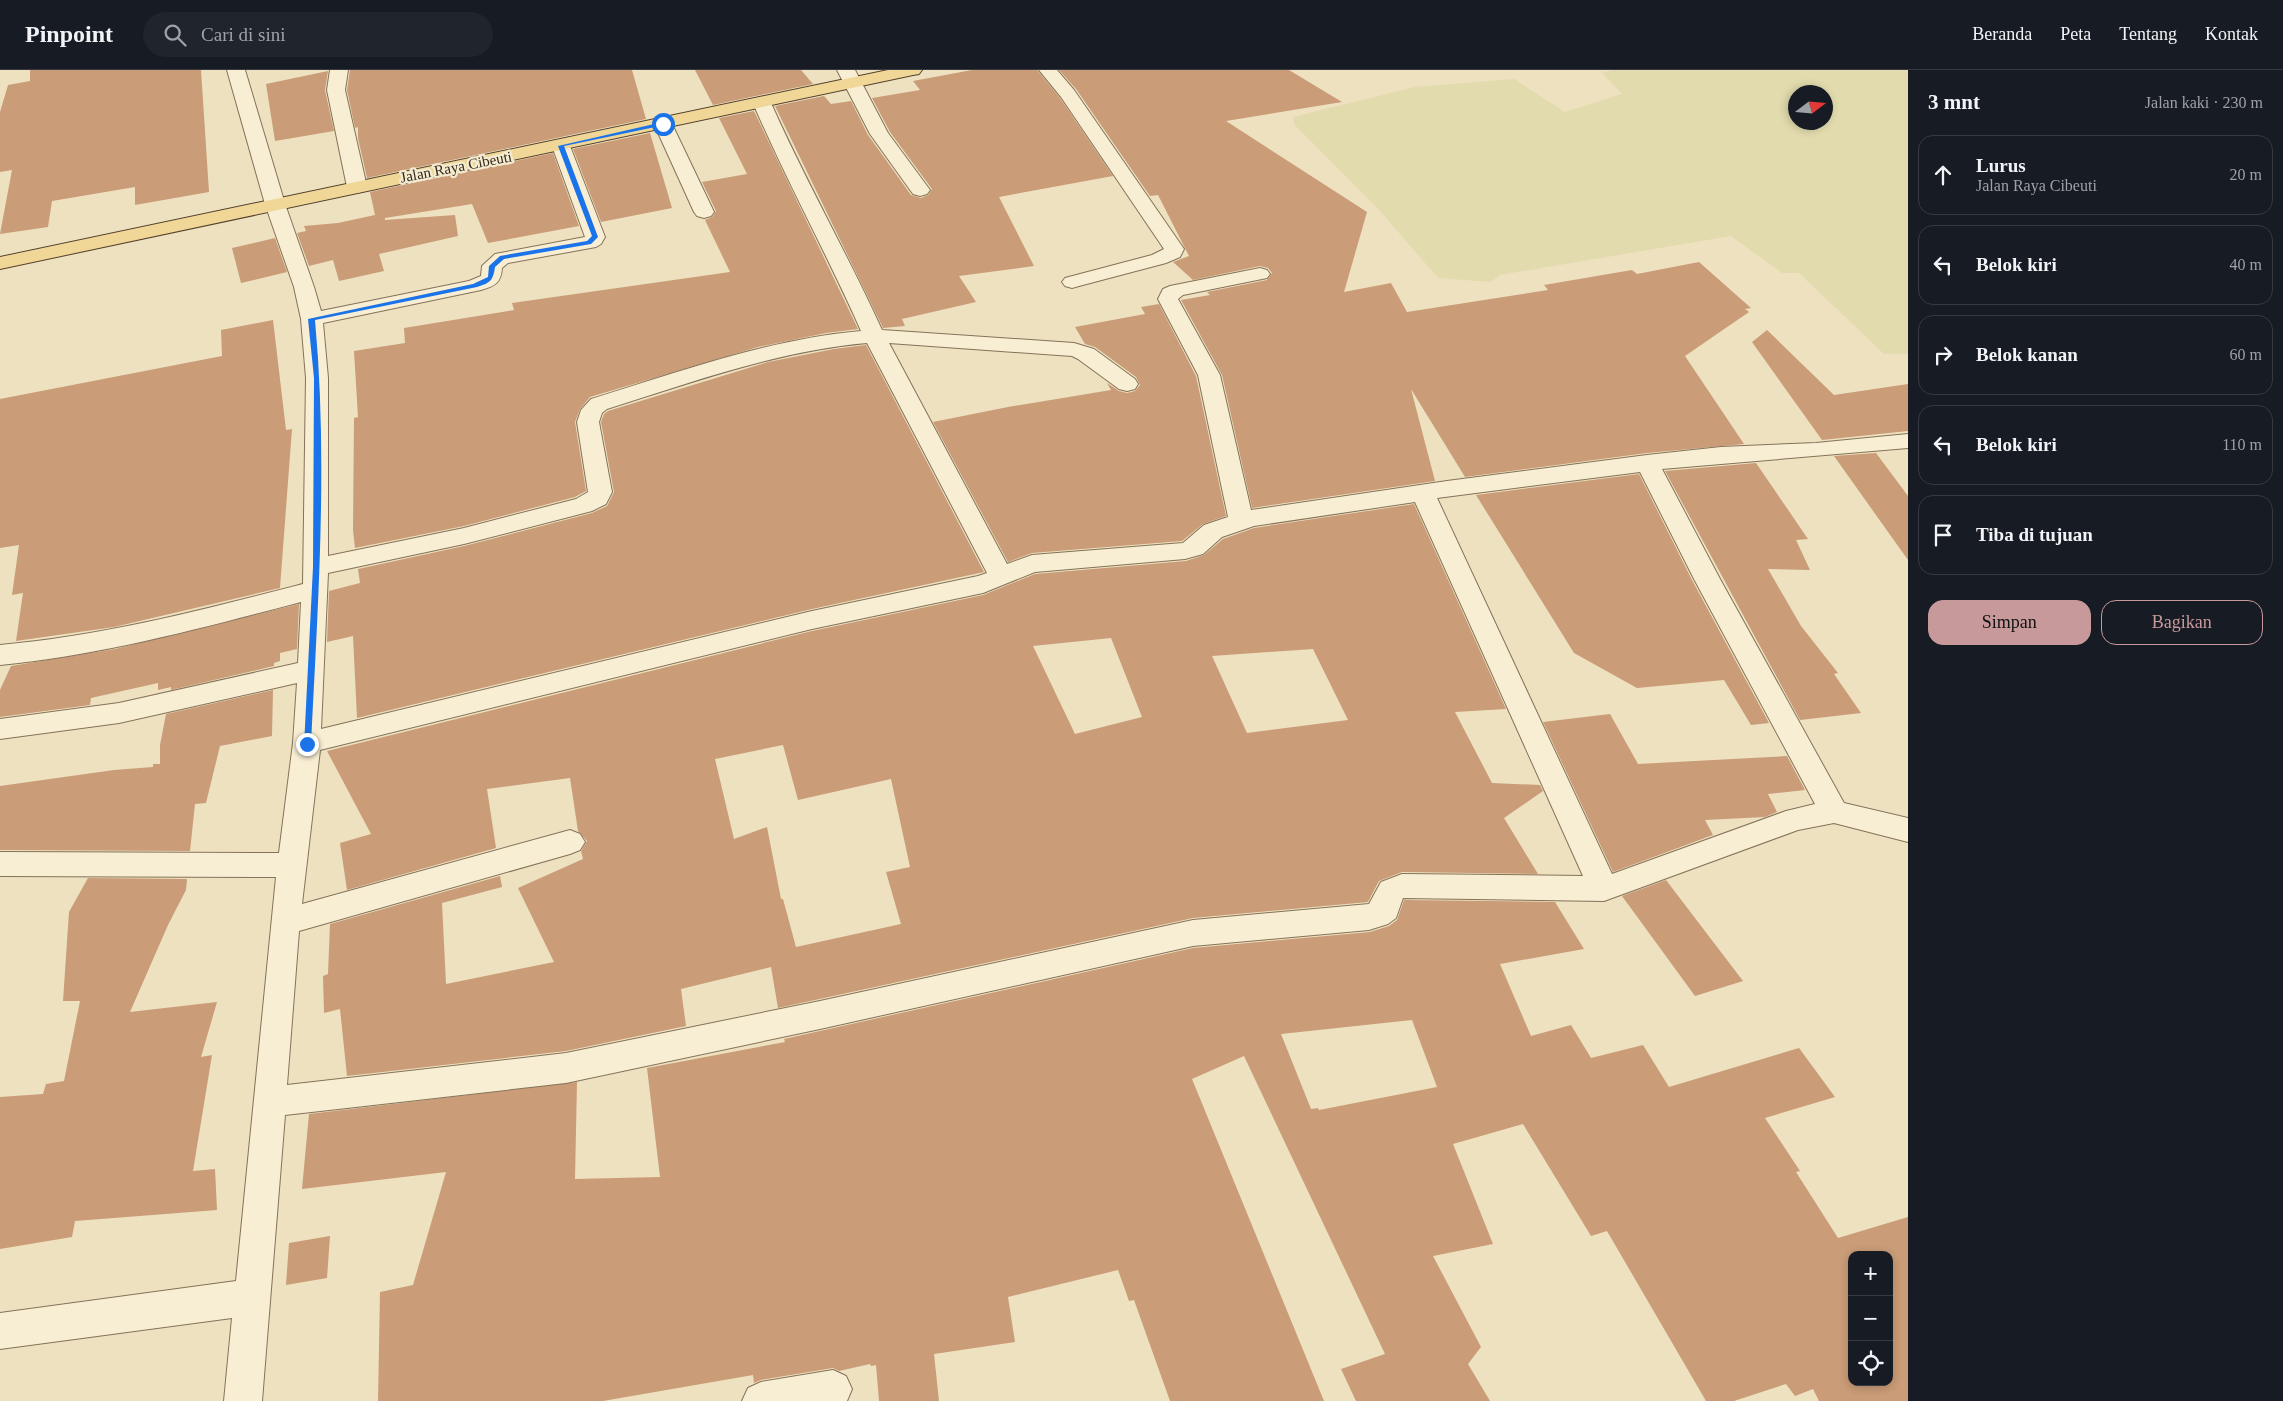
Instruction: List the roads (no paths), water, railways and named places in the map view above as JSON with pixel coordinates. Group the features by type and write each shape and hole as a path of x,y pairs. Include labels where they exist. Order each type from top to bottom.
{"main road":[{"name":"Jalan Raya Cibeuti","path":"0,263 762,103 850,77 913,70"}],"street":[{"path":"236,70 275,204 304,287 312,319 317,378 316,578 307,744 285,922 243,1401"},
{"path":"339,70 336,90 357,187"},
{"path":"1048,70 1068,94 1174,249 1173,253 1159,259 1072,282"},
{"path":"850,77 879,134 920,190"},
{"path":"762,103 790,167 853,289 874,336 1001,576"},
{"path":"663,124 704,212"},
{"path":"312,319 474,286 491,278 492,266 502,258 588,243 594,240 595,237 561,146"},
{"path":"1241,520 1209,375 1168,299 1170,293 1177,290 1260,274"},
{"path":"0,655 86,646 141,634 316,578 464,536 584,505 598,498 600,492 588,422 592,410 599,404 742,360 830,340 874,336 1074,350 1086,354 1127,384"},
{"path":"307,744 812,620 983,584 1032,564 1185,551 1194,548 1213,531 1241,520 1423,493 1721,455 1816,450 1908,441"},
{"path":"1647,464 1834,812"},
{"path":"1423,493 1604,888"},
{"path":"0,729 119,713 310,670"},
{"path":"269,1102 566,1068 820,1015 1193,933 1377,915 1385,909 1391,888 1402,886 1604,888 1796,819 1834,812 1908,830"},
{"path":"285,922 570,842"},
{"path":"0,864 293,865"},
{"path":"0,1331 251,1297"},
{"path":"761,1401 833,1389"}]}
